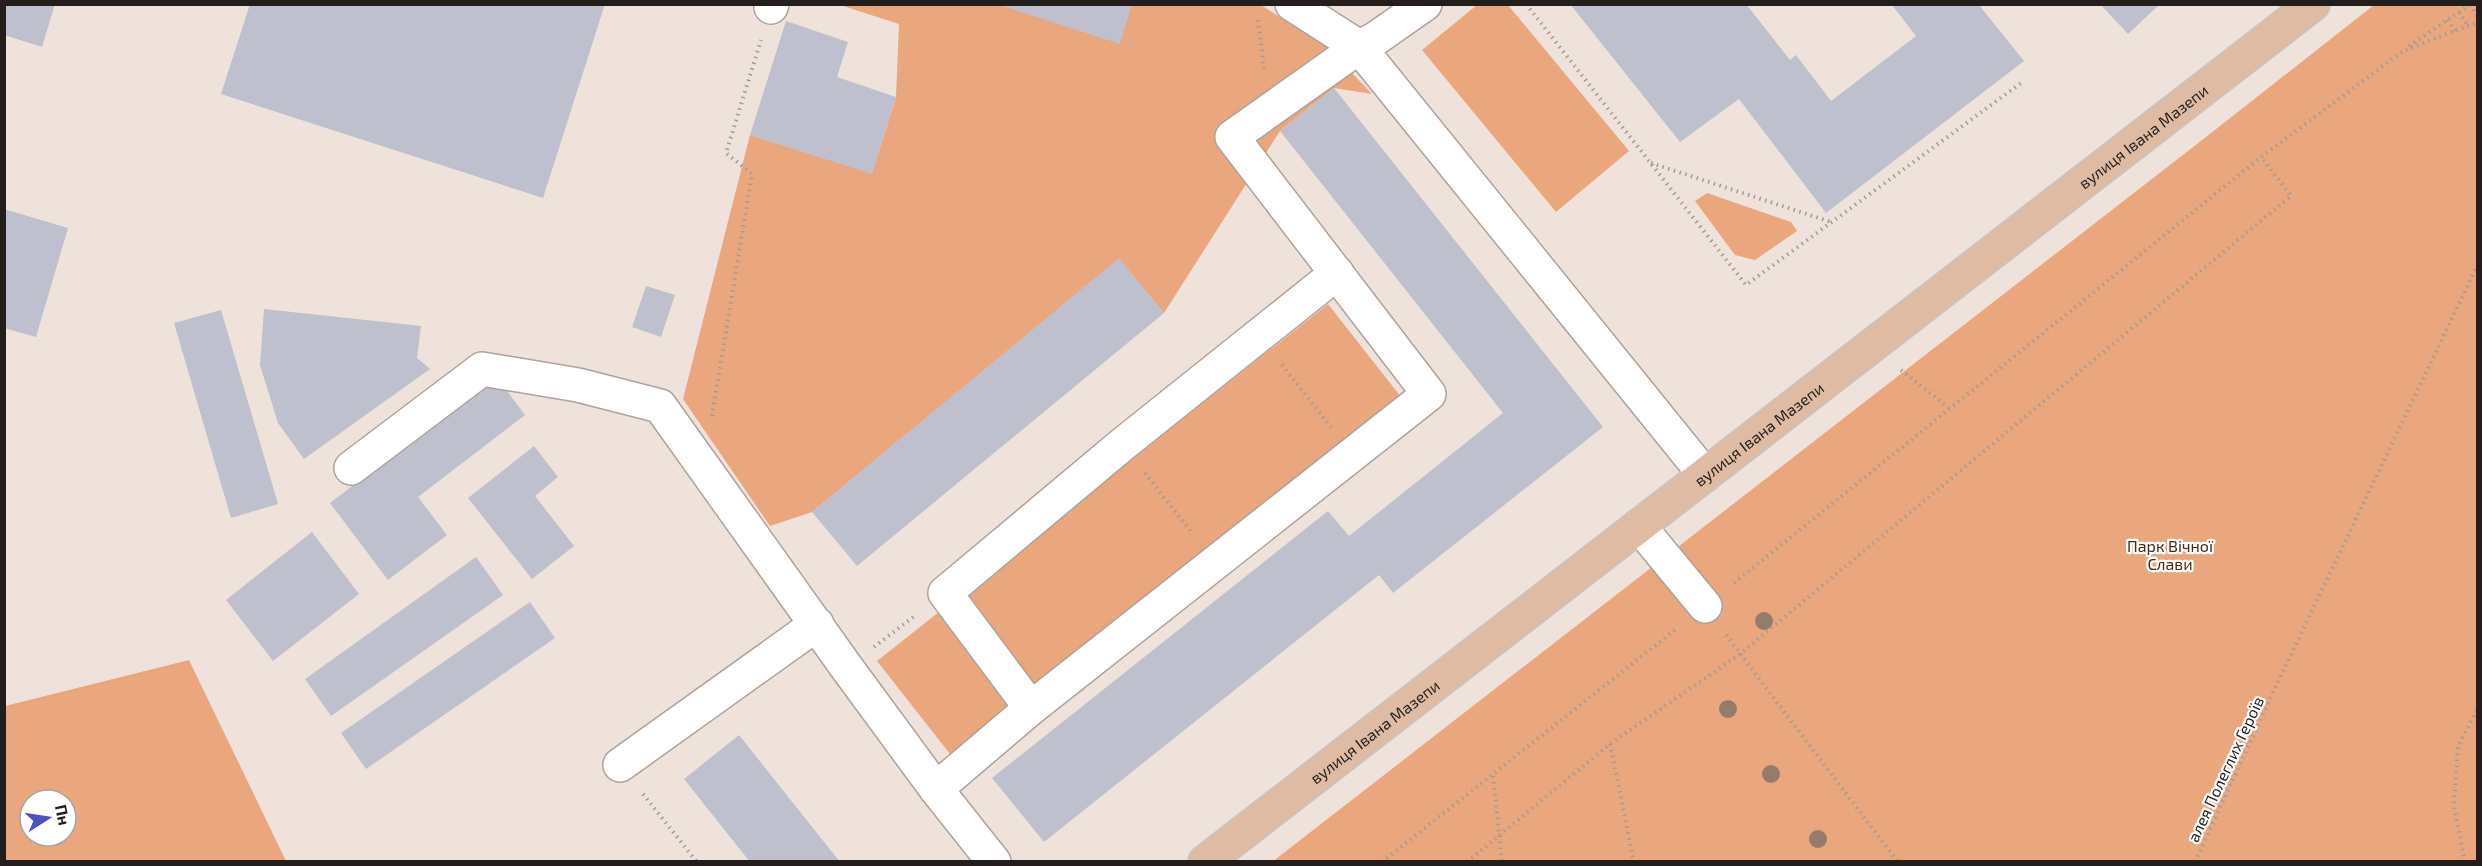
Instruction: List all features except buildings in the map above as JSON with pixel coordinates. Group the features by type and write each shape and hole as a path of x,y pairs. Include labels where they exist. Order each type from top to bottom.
{"main road":[{"name":"вулиця Івана Мазепи","path":"1205,861 2313,4"}],"lane":[{"path":"1292,4 1359,47 1706,475"},
{"path":"936,789 1031,708 1214,561 1429,394 1232,137 1359,47 1375,39 1425,4"},
{"path":"1031,708 945,592 1123,444 1337,273"},
{"path":"351,468 482,369 578,385 660,406 936,789 994,861"},
{"path":"1639,526 1705,606"},
{"path":"620,765 817,624"}],"path":[{"path":"1526,4 1746,285 2021,83"},
{"path":"1382,861 1705,606 2261,157 2403,51 2471,4 2478,20 2455,32 2403,51"},
{"path":"690,448 711,419 752,174 726,153 772,6"},
{"path":"2459,12 2468,26"},
{"path":"1258,16 1269,111"},
{"path":"2447,20 2455,32"},
{"path":"1467,861 1610,744 1740,654 2291,196 2261,157"},
{"path":"1650,163 1831,222"},
{"name":"алея Полеглих Героїв","path":"2195,861 2478,264"},
{"path":"1259,336 1352,454"},
{"path":"1876,342 1901,370 1949,409"},
{"path":"1123,444 1214,561"},
{"path":"848,668 945,592"},
{"path":"1705,606 1898,861"},
{"path":"2465,861 2454,806 2458,746 2478,708"},
{"path":"1610,744 1634,861"},
{"path":"620,765 697,861"},
{"path":"1493,775 1502,861"}],"green space":[{"path":"840,5 1261,5 1326,46 1372,94 1334,88 1280,131 1164,313 1119,259 812,512 770,526 683,399 750,135 872,173 896,97 899,24"},
{"path":"1477,5 1508,5 1629,151 1556,212 1422,50"},
{"name":"Парк Вічної Слави","path":"2374,5 2477,5 2477,861 1272,862 2206,137"},
{"path":"1707,193 1791,222 1797,231 1755,260 1735,255 1695,201"},
{"path":"1328,304 1401,397 950,754 877,661"},
{"path":"189,660 286,861 5,861 5,706"}]}
